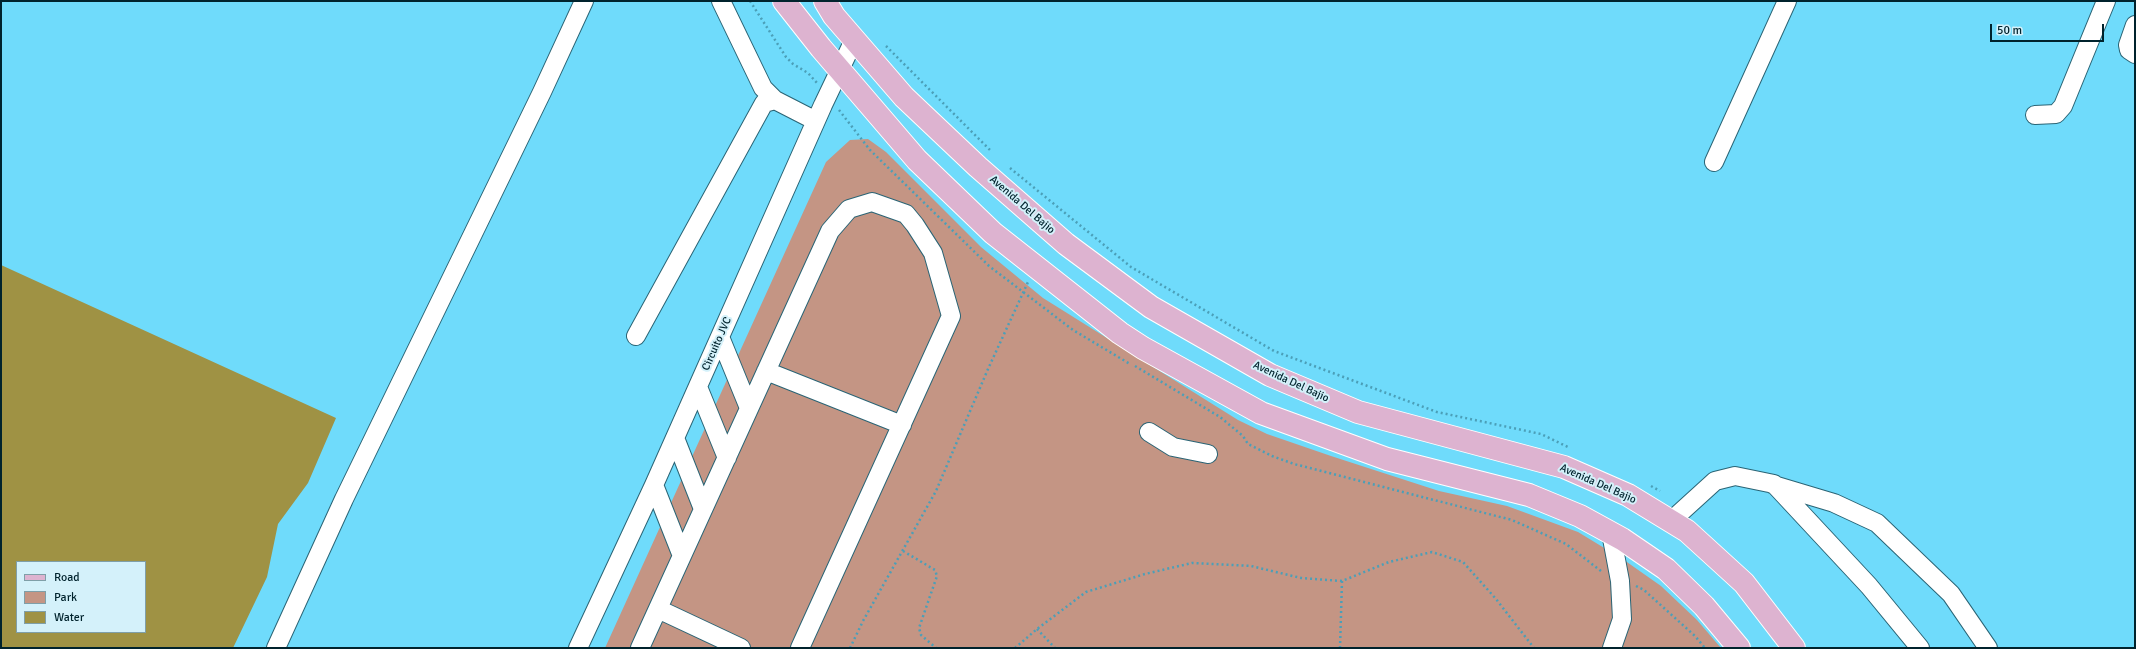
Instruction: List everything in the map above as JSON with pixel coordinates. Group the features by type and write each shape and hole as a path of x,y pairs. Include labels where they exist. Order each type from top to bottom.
{"main road":[{"path":"784,1 840,70 917,160 994,233 1120,333 1143,348 1261,413 1387,459 1529,495 1580,516 1611,533 1666,569 1704,606 1739,648"},
{"name":"Avenida Del Bajio","path":"825,1 834,16 904,97 978,167 1066,244 1151,307 1270,375 1358,412 1564,467 1628,495 1687,531 1744,583 1794,648"}],"lane":[{"path":"276,648 344,500 539,99 584,1"},
{"path":"721,1 763,88 775,100 816,121"},
{"path":"1714,162 1787,1"},
{"path":"2035,115 2056,114 2063,106 2106,1"},
{"path":"2135,25 2128,45 2129,50 2135,54"},
{"name":"Circuito JVC","path":"578,648 654,485 816,121 854,40"},
{"path":"636,336 764,103 775,100"},
{"path":"640,648 830,231 849,209 872,202 906,214 933,253 951,316 800,648"},
{"path":"720,337 749,408"},
{"path":"766,371 902,425"},
{"path":"698,387 726,458"},
{"path":"1149,432 1173,447 1208,454"},
{"path":"675,438 704,509"},
{"path":"1671,521 1715,481 1735,476 1774,484 1834,503 1878,523 1951,594 1988,648"},
{"path":"1774,484 1869,586 1920,648"},
{"path":"654,485 682,556"},
{"path":"1611,533 1620,581 1622,619 1612,648"},
{"path":"658,609 741,648"}],"path":[{"path":"750,1 786,57 793,64 808,73"},
{"path":"882,42 990,151"},
{"path":"1008,167 1131,268 1274,351 1437,412 1540,434 1576,451"},
{"path":"850,648 863,621 936,492 1018,300 1038,267"},
{"path":"1648,484 1661,492"},
{"path":"903,551 935,570 936,580 919,628 921,635 936,648"},
{"path":"1015,648 1037,629 1086,592 1145,574 1192,563 1251,566 1301,578 1342,581 1389,562 1432,552 1463,562 1496,599 1534,648"},
{"path":"1340,648 1342,581"},
{"path":"1037,629 1055,648"}],"green space":[{"path":"868,139 886,152 981,247 1043,298 1238,420 1267,434 1331,456 1439,491 1507,506 1578,532 1624,560 1661,586 1697,620 1721,648 605,648 826,162 850,140"}],"water":[{"path":"1,265 336,418 308,483 278,524 267,577 233,648 1,648"}]}
